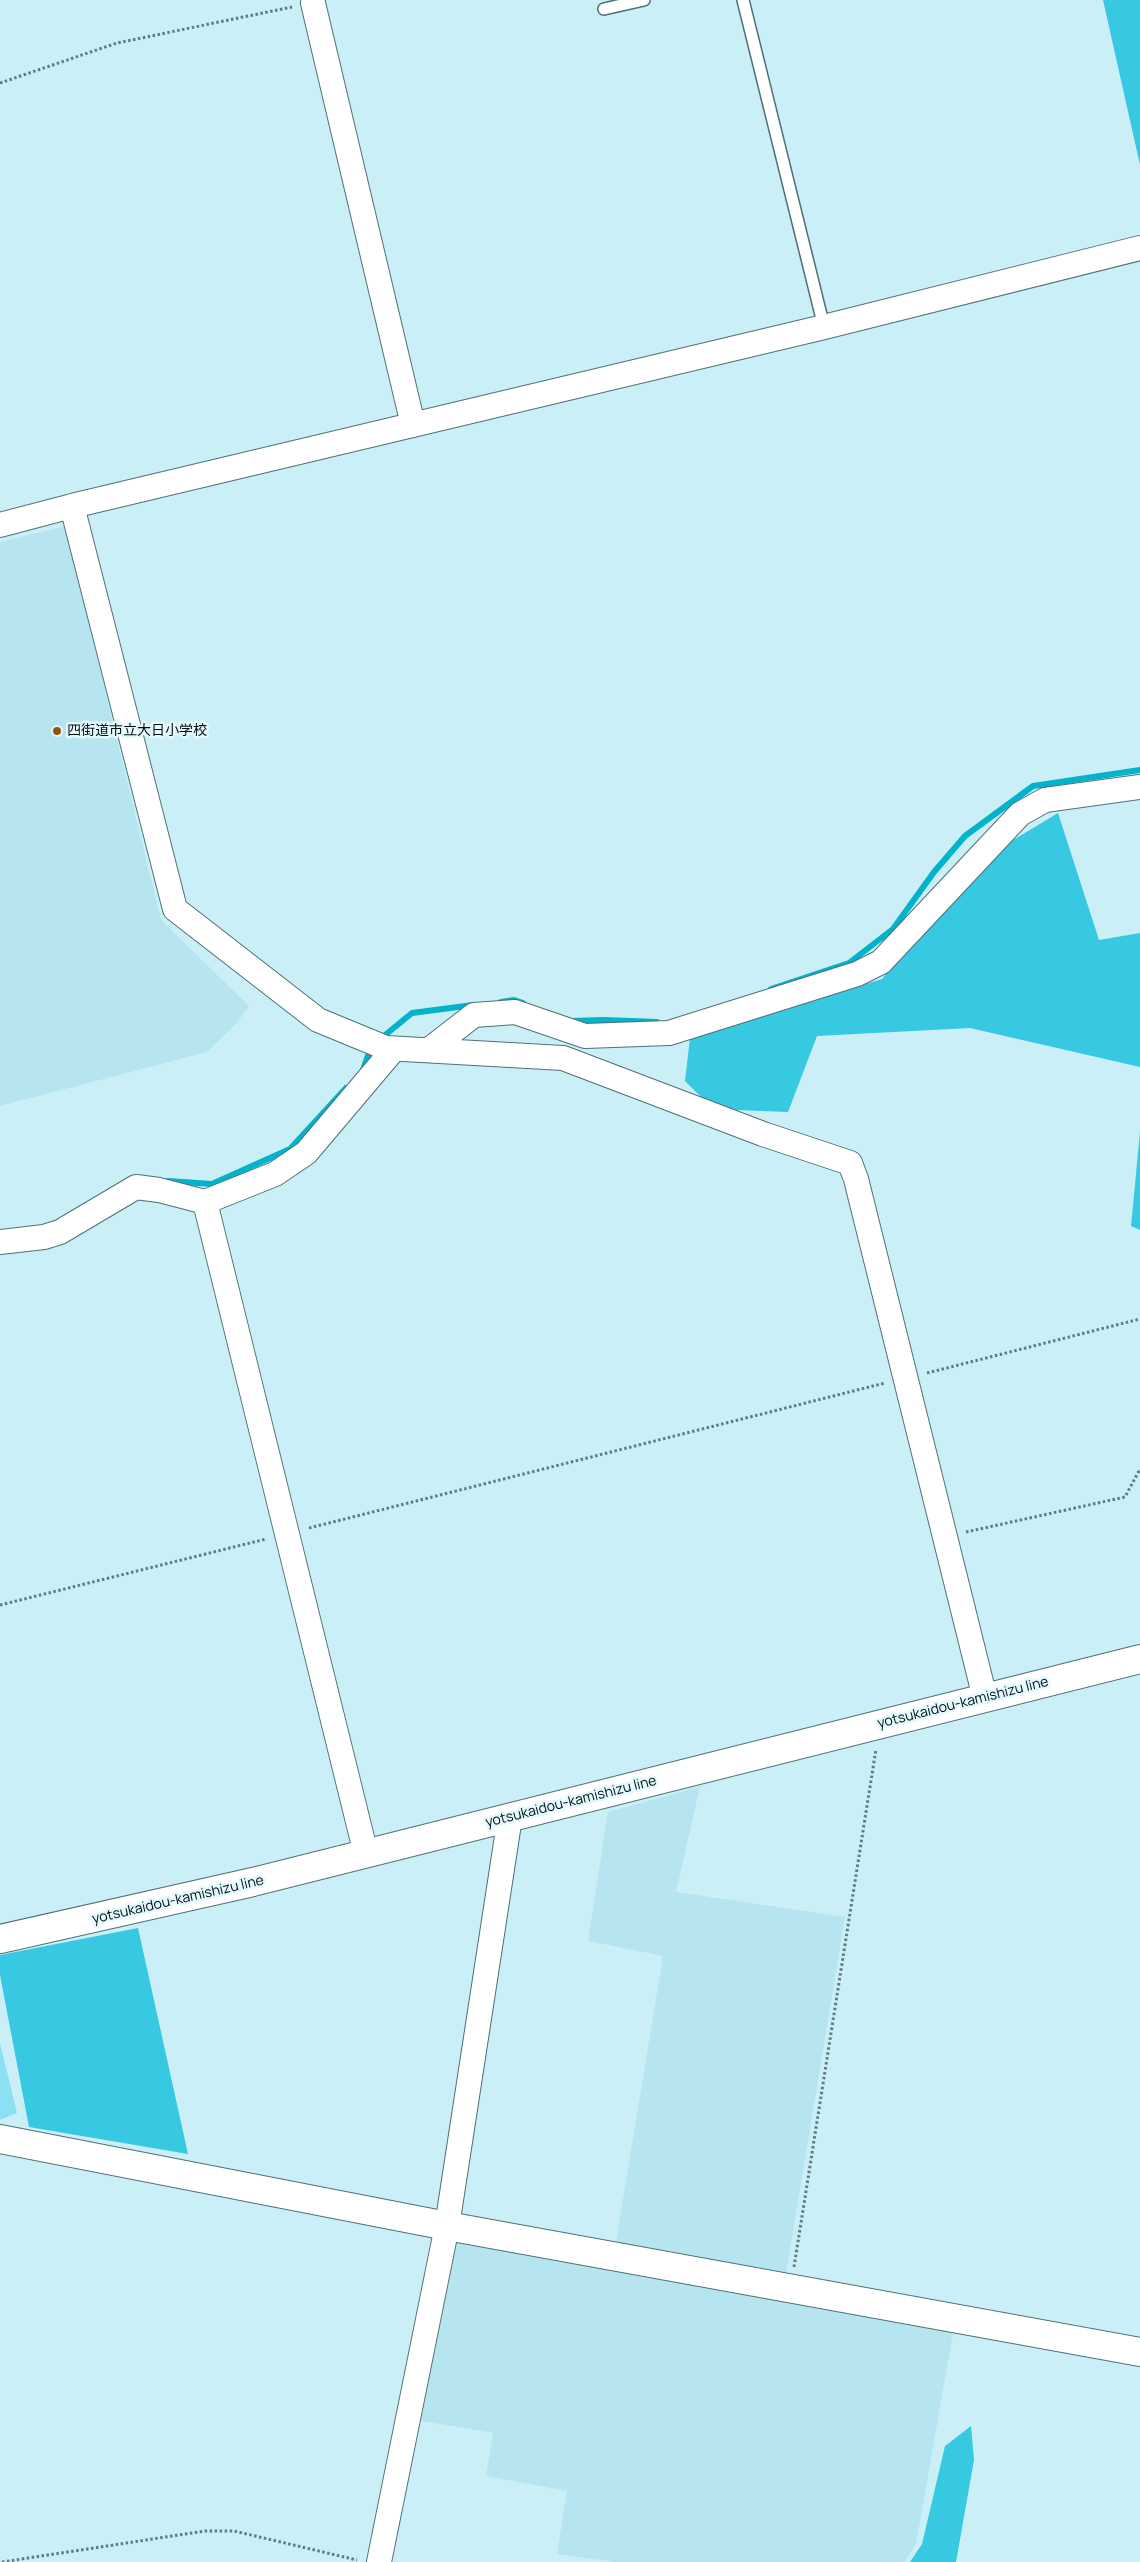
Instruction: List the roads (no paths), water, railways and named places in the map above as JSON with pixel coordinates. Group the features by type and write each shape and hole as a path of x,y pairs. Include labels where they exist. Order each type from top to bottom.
{"main road":[{"name":"yotsukaidou-kamishizu line","path":"0,1939 178,1901 1140,1659"},
{"path":"0,2138 447,2226 1140,2352"}],"street":[{"path":"313,3 413,425"},
{"path":"0,525 72,506 824,327 1140,248"},
{"path":"72,506 175,909 318,1020 362,1038 390,1048 563,1058 763,1134 850,1163 856,1179 985,1698"},
{"path":"430,1049 474,1016 515,1012 585,1036 669,1033 857,974 881,962 1020,814 1045,800 1140,787"},
{"path":"0,1242 44,1237 60,1232 136,1187 159,1190 205,1202 275,1174 306,1153 390,1048"},
{"path":"205,1202 366,1854"},
{"path":"379,2562 447,2226 510,1817"}],"lane":[{"path":"604,9 644,0"},
{"path":"743,0 824,327"}],"waterway":[{"path":"771,989 849,963 893,929 934,872 965,836 1033,786 1140,770"},
{"path":"501,1002 514,1000 523,1003"},
{"path":"379,1040 412,1013 473,1005"},
{"path":"572,1021 657,1022"},
{"path":"363,1070 371,1047"},
{"path":"168,1181 212,1184 290,1149 346,1088"}],"place":[{"name":"四街道市立大日小学校","path":"57,731"}]}
